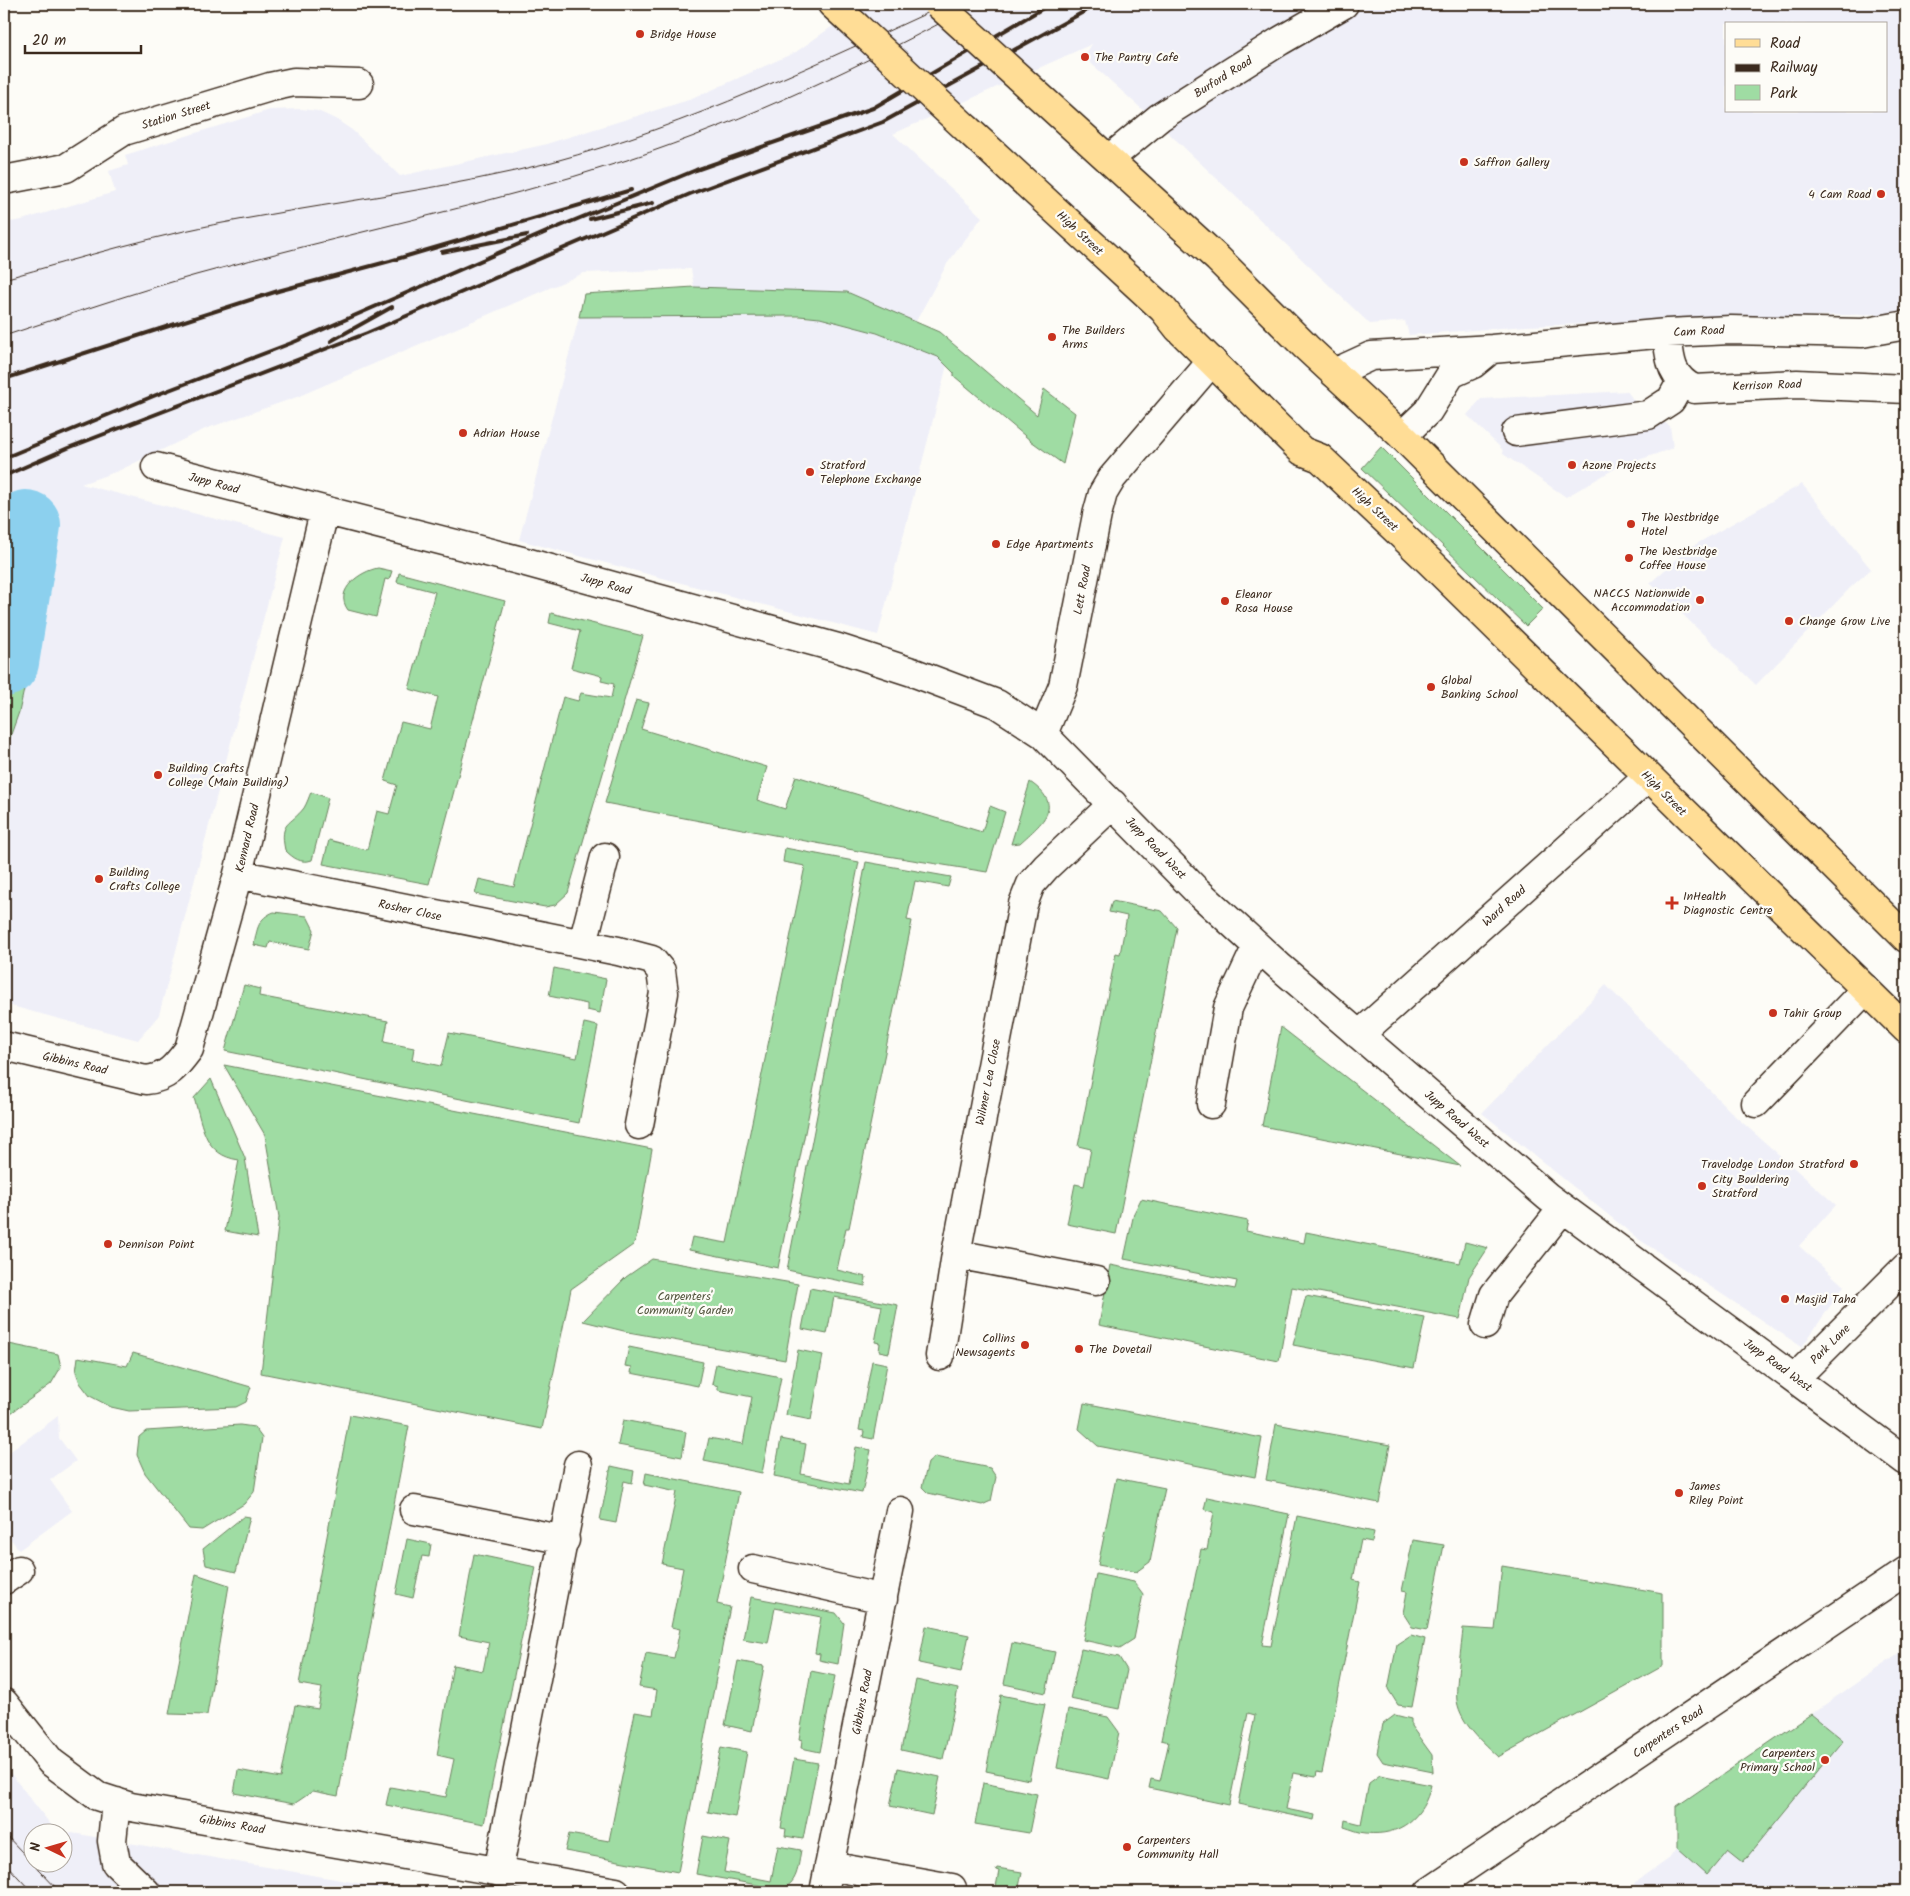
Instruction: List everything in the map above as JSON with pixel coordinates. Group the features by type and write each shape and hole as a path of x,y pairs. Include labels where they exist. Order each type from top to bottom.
{"main road":[{"name":"High Street","path":"832,4 1163,309 1178,328 1302,451 1320,458 1429,561 1906,1029"},
{"path":"938,4 1218,259 1334,373 1402,436 1906,938"}],"street":[{"name":"Burford Road","path":"1109,159 1160,117 1280,41 1344,4"},
{"name":"Station Street","path":"4,180 66,168 124,131 270,87 294,82 359,84"},
{"name":"Cam Road","path":"1334,373 1371,356 1492,349 1667,333 1731,330 1862,333 1906,325"},
{"path":"1516,432 1648,415 1671,400 1681,382 1674,373 1667,333"},
{"path":"1402,436 1428,411 1450,374 1473,364 1492,349"},
{"name":"Lett Road","path":"1043,734 1062,686 1103,493 1112,478 1212,361"},
{"name":"Kerrison Road","path":"1681,382 1694,389 1806,384 1906,389"},
{"name":"Jupp Road","path":"156,468 522,561 838,648 912,672 998,704 1043,734"},
{"name":"Kennard Road","path":"146,1080 158,1079 174,1069 189,1049 238,874 324,512"},
{"name":"Jupp Road West","path":"1043,734 1196,890 1257,946 1564,1208 1906,1461"},
{"name":"Ward Road","path":"1359,1035 1648,777"},
{"name":"Wilmer Lea Close","path":"940,1356 956,1254 1023,904 1031,884 1046,867 1113,804"},
{"path":"583,943 604,857"},
{"name":"Rosher Close","path":"238,874 583,943 652,960 661,971 664,993 639,1125"},
{"path":"1210,1104 1228,1008 1257,946"},
{"path":"1756,1103 1866,989"},
{"name":"Gibbins Road","path":"4,1046 146,1080"},
{"path":"1485,1324 1494,1295 1564,1208"},
{"path":"956,1254 1096,1281"},
{"name":"Park Lane","path":"1796,1378 1906,1267"},
{"path":"498,1872 565,1540 578,1465"},
{"path":"414,1510 565,1540"},
{"name":"Gibbins Road","path":"824,1892 900,1511"},
{"path":"753,1569 883,1599"},
{"name":"Carpenters Road","path":"1429,1892 1906,1571"},
{"name":"Gibbins Road","path":"4,1702 50,1762 97,1796 132,1807 616,1892"},
{"path":"116,1802 112,1841 116,1863 146,1892"},
{"path":"829,1866 952,1888"}],"shaded area":[{"path":"864,4 1906,4 1906,313 1527,326 1409,335 1405,321 1370,324 1175,139 1084,57 1092,44 893,134 982,217 947,264 915,323 847,292 694,287 691,269 584,273 297,397 205,429 118,471 81,484 285,537 159,1015 138,1040 4,1004 4,754 19,712 32,654 38,579 48,505 4,527 4,223 22,220 115,192 109,171 128,165 125,155 270,110 301,109 318,111 337,120 352,130 400,176 543,145 692,99 796,52"},
{"name":"Stratford Telephone Exchange","path":"739,315 820,318 848,324 877,333 938,357 947,365 878,635 519,540 579,317"},
{"path":"1627,391 1639,408 1670,426 1673,448 1616,468 1566,497 1503,454 1502,449 1467,415 1481,399"},
{"path":"1802,484 1871,569 1851,587 1756,685 1650,583 1691,547"},
{"path":"1606,985 1735,1116 1836,1205 1799,1246 1844,1286 1802,1347 1637,1238 1482,1113"},
{"path":"58,1416 59,1438 76,1461 50,1480 72,1511 19,1550 4,1530 4,1456"},
{"name":"Carpenters Primary School","path":"1906,1649 1906,1892 1639,1892 1635,1883 1670,1858 1677,1848 1677,1806"},
{"path":"4,1765 50,1824 22,1824 22,1874 72,1874 72,1833 409,1892 4,1892"}],"green space":[{"path":"694,287 847,292 939,332 1037,415 1044,389 1075,413 1063,464 1031,441 954,376 954,373 938,357 877,333 820,318 799,316 579,317 584,294"},
{"path":"1381,447 1543,609 1526,626 1362,468"},
{"path":"49,505 32,654 19,712 4,754 4,554 7,552 4,542 4,527"},
{"path":"378,568 392,571 389,580 385,579 376,617 348,610 344,603 346,589 357,577"},
{"path":"399,573 505,601 429,884 323,864 329,840 367,850 377,811 389,814 397,785 385,781 401,722 430,729 438,697 409,689 435,592 397,582"},
{"path":"551,613 643,636 568,893 555,905 545,907 475,894 479,879 514,887 563,697 578,701 581,693 611,698 614,684 601,681 602,676 571,668 580,631 549,623"},
{"path":"636,700 649,703 641,729 767,767 757,800 785,809 796,776 982,832 990,806 1005,812 987,872 869,853 605,803"},
{"path":"1030,782 1041,791 1046,799 1048,806 1047,814 1020,843 1011,844"},
{"path":"311,792 328,798 312,860 301,861 285,850 283,834 287,825 304,808"},
{"path":"785,848 859,862 778,1268 689,1250 692,1237 727,1243 805,866 783,862"},
{"path":"866,862 951,877 948,887 915,881 907,920 912,921 849,1228 846,1228 837,1270 866,1277 865,1286 787,1270"},
{"path":"1112,901 1162,911 1177,928 1116,1234 1067,1224 1075,1184 1084,1186 1091,1149 1078,1146 1116,953 1120,954 1127,916 1109,912"},
{"path":"274,912 307,916 314,930 309,949 270,942 268,948 254,945 257,929 261,921"},
{"path":"554,968 606,979 600,1013 587,1010 587,1004 549,996"},
{"path":"244,985 260,989 259,996 388,1021 384,1042 414,1048 412,1060 441,1066 449,1033 577,1058 584,1023 598,1026 579,1123 225,1051"},
{"path":"1281,1027 1460,1166 1262,1126"},
{"path":"224,1065 652,1149 636,1238 633,1245 571,1289 542,1429 261,1373 279,1217 265,1135"},
{"path":"211,1079 245,1158 258,1237 225,1231 239,1160 218,1152 212,1146 203,1129 194,1098"},
{"path":"1141,1199 1248,1221 1246,1231 1304,1243 1306,1232 1460,1263 1465,1242 1488,1248 1469,1277 1460,1319 1292,1287 1279,1361 1099,1325 1110,1265 1235,1289 1237,1281 1124,1259 1134,1213"},
{"name":"Carpenters' Community Garden","path":"652,1259 798,1284 785,1360 628,1332 583,1321 626,1277"},
{"path":"810,1288 898,1305 889,1353 879,1351 880,1343 875,1342 882,1306 834,1297 827,1334 802,1329"},
{"path":"1306,1296 1425,1318 1414,1368 1293,1345"},
{"path":"4,1343 58,1354 61,1367 51,1384 4,1418"},
{"path":"629,1347 703,1362 698,1386 631,1373 632,1367 625,1366"},
{"path":"798,1350 823,1355 811,1420 786,1415"},
{"path":"133,1353 251,1387 246,1402 236,1407 129,1411 111,1407 90,1396 80,1383 76,1372 78,1357 127,1366"},
{"path":"872,1361 887,1364 873,1439 863,1437 864,1431 859,1430"},
{"path":"716,1364 781,1377 762,1473 704,1461 709,1438 743,1444 752,1397 718,1390 718,1386 712,1384"},
{"path":"1084,1403 1262,1438 1255,1477 1098,1446 1079,1429"},
{"path":"350,1415 409,1426 338,1796 313,1791 294,1804 234,1793 238,1770 281,1778 295,1705 318,1709 322,1688 299,1684"},
{"path":"623,1420 686,1432 682,1457 618,1445"},
{"path":"1276,1424 1390,1445 1379,1503 1266,1480"},
{"path":"240,1425 254,1427 262,1438 254,1492 244,1504 202,1530 189,1529 145,1473 137,1455 139,1437 146,1431"},
{"path":"781,1439 806,1444 801,1474 849,1484 856,1447 871,1450 862,1493 774,1476"},
{"path":"935,1457 990,1468 996,1477 991,1501 982,1505 928,1493 922,1487 928,1463"},
{"path":"611,1466 634,1471 632,1483 624,1481 616,1523 600,1520"},
{"path":"646,1473 739,1492 717,1604 730,1607 678,1872 565,1851 569,1834 609,1841 635,1712 653,1715 657,1690 639,1687 646,1653 674,1658 680,1629 671,1627 683,1568 662,1564 677,1492 644,1485"},
{"path":"1116,1478 1165,1488 1150,1562 1136,1572 1098,1565"},
{"path":"1207,1497 1289,1514 1262,1645 1271,1646 1297,1516 1374,1532 1372,1542 1361,1540 1353,1580 1360,1582 1322,1773 1317,1772 1316,1777 1293,1773 1286,1809 1315,1815 1314,1820 1238,1804 1255,1715 1248,1713 1229,1805 1149,1788 1151,1779 1160,1781 1169,1742 1161,1740 1201,1549 1207,1550 1214,1512 1204,1509"},
{"path":"244,1516 250,1517 236,1572 206,1565 203,1549"},
{"path":"407,1539 431,1544 429,1557 422,1556 413,1598 396,1594"},
{"path":"1413,1540 1444,1545 1427,1630 1412,1627 1403,1613 1407,1592 1402,1591"},
{"path":"474,1554 536,1567 484,1824 386,1805 390,1787 446,1797 454,1759 437,1755 453,1665 483,1671 489,1642 459,1636"},
{"path":"1502,1566 1663,1593 1663,1666 1498,1757 1479,1739 1468,1725 1459,1709 1457,1695 1463,1628 1495,1630"},
{"path":"196,1574 229,1585 207,1715 169,1714"},
{"path":"1096,1574 1134,1582 1143,1594 1134,1639 1120,1648 1083,1640"},
{"path":"751,1597 836,1613 844,1623 838,1664 819,1660 820,1654 815,1653 821,1617 775,1608 768,1643 743,1639"},
{"path":"926,1626 969,1635 961,1672 919,1663"},
{"path":"1411,1635 1425,1639 1412,1707 1398,1705 1388,1689 1397,1644"},
{"path":"1012,1643 1055,1652 1046,1693 1004,1684"},
{"path":"1081,1649 1119,1657 1127,1670 1119,1709 1070,1699"},
{"path":"738,1661 764,1666 752,1731 725,1725"},
{"path":"811,1671 835,1676 820,1752 801,1748 802,1740 799,1739"},
{"path":"916,1680 958,1689 943,1759 901,1750"},
{"path":"1001,1695 1045,1704 1029,1780 986,1771"},
{"path":"1068,1709 1108,1717 1119,1732 1109,1779 1057,1768"},
{"path":"1811,1714 1843,1740 1743,1862 1728,1850 1707,1875 1677,1848 1677,1806"},
{"path":"1395,1715 1411,1719 1411,1726 1432,1755 1433,1772 1383,1762 1377,1753 1383,1724"},
{"path":"721,1747 747,1752 735,1817 708,1812"},
{"path":"794,1759 818,1763 803,1839 785,1836 786,1829 781,1828"},
{"path":"898,1768 940,1777 932,1815 890,1806"},
{"path":"1380,1775 1431,1785 1423,1807 1409,1822 1390,1832 1364,1833 1344,1827 1345,1820 1361,1824 1369,1783"},
{"path":"983,1783 1037,1794 1029,1833 975,1824"},
{"path":"703,1836 730,1841 724,1872 771,1881 778,1846 801,1850 794,1879 786,1887 780,1889 696,1874"},
{"path":"997,1868 1022,1872 1018,1892 995,1892 999,1871 996,1870"}],"waterway":[{"path":"4,662 26,525"}],"tram line":[{"path":"4,279 183,231 476,179 552,162 654,130 704,111 802,70 947,4"},
{"path":"4,336 196,275 520,192 627,160 717,127 805,90 892,48 976,4"},
{"path":"4,1833 60,1892"},
{"path":"4,1862 32,1892"}],"railway":[{"path":"4,458 156,395 294,342 551,230 696,170 873,108 1050,4"},
{"path":"4,476 68,448 367,333 690,194 883,122 1098,4"},
{"path":"4,379 278,291 390,261 631,190"},
{"path":"590,219 653,203"},
{"path":"442,252 527,235"},
{"path":"331,341 392,307"}],"place":[{"name":"Bridge House","path":"640,34"},
{"name":"The Pantry Cafe","path":"1085,57"},
{"name":"Saffron Gallery","path":"1464,162"},
{"name":"4 Cam Road","path":"1881,194"},
{"name":"The Builders Arms","path":"1052,337"},
{"name":"Adrian House","path":"463,433"},
{"name":"Azone Projects","path":"1572,465"},
{"name":"Stratford Telephone Exchange","path":"810,472"},
{"name":"The Westbridge Hotel","path":"1631,524"},
{"name":"Edge Apartments","path":"996,544"},
{"name":"The Westbridge Coffee House","path":"1629,558"},
{"name":"NACCS Nationwide Accommodation","path":"1700,600"},
{"name":"Eleanor Rosa House","path":"1225,601"},
{"name":"Change Grow Live","path":"1789,621"},
{"name":"Global Banking School","path":"1431,687"},
{"name":"Building Crafts College (Main Building)","path":"158,775"},
{"name":"Building Crafts College","path":"99,879"},
{"name":"InHealth Diagnostic Centre","path":"1672,903"},
{"name":"Tahir Group","path":"1773,1013"},
{"name":"Travelodge London Stratford","path":"1854,1164"},
{"name":"City Bouldering Stratford","path":"1702,1186"},
{"name":"Dennison Point","path":"108,1244"},
{"name":"Masjid Taha","path":"1785,1299"},
{"name":"Collins Newsagents","path":"1025,1345"},
{"name":"The Dovetail","path":"1079,1349"},
{"name":"James Riley Point","path":"1679,1493"},
{"name":"Carpenters Primary School","path":"1825,1760"},
{"name":"Carpenters Community Hall","path":"1127,1847"}]}
